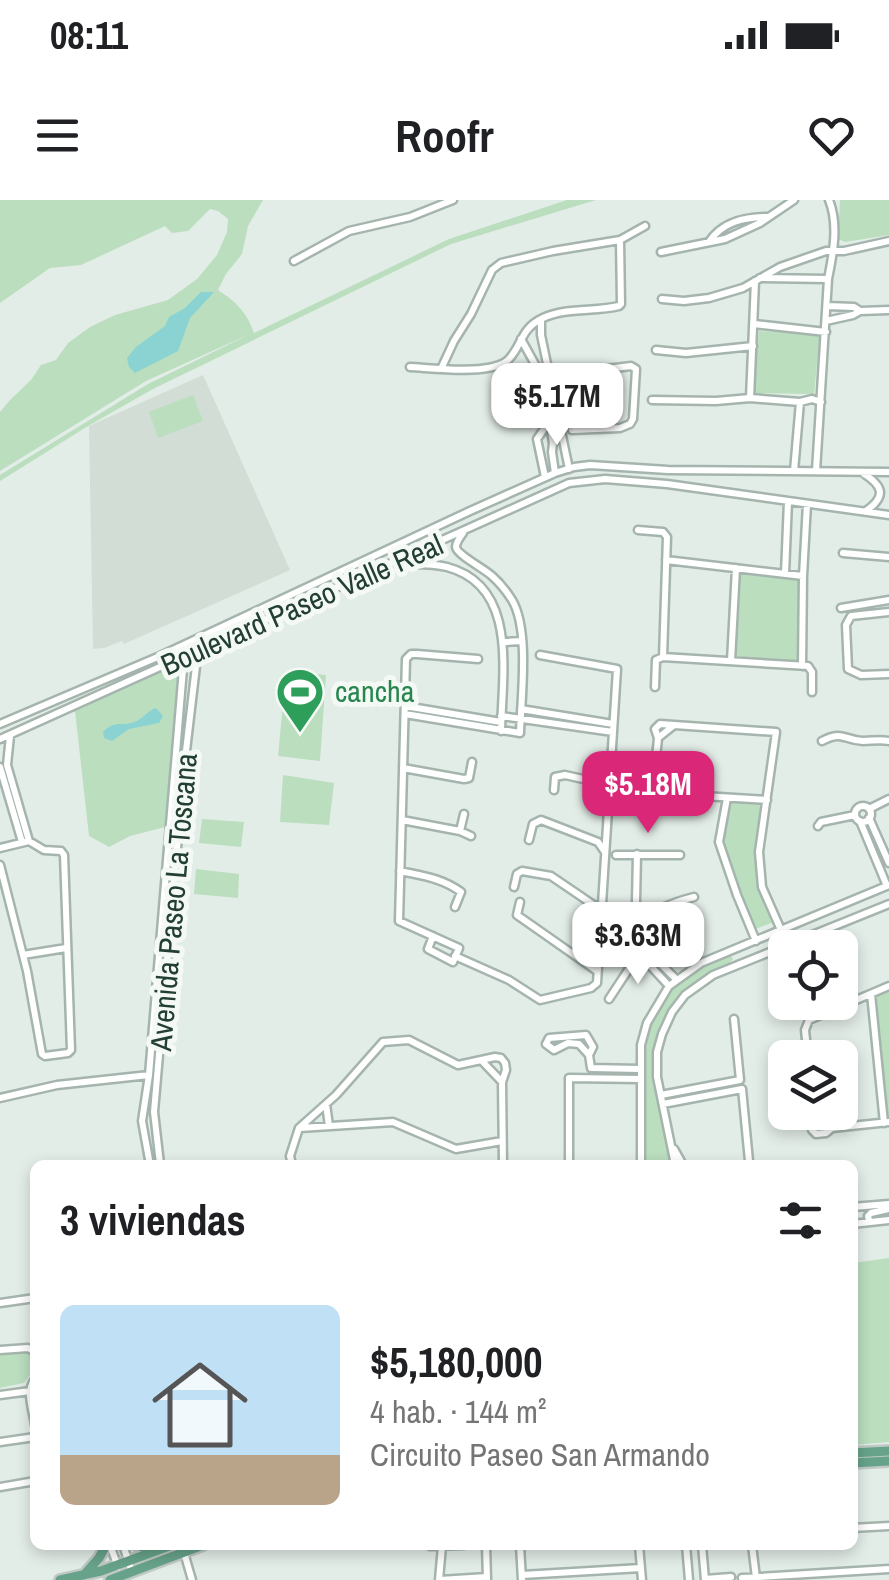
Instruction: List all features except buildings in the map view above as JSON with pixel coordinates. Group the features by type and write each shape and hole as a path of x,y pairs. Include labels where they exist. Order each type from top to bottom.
{"main road":[{"path":"858,1452 889,1451"},
{"path":"858,1463 889,1461"},
{"path":"82,1576 106,1550"},
{"path":"130,1567 181,1550"},
{"path":"60,1580 116,1574 156,1551"}],"street":[{"path":"294,260 349,232 410,217 452,200"},
{"path":"661,252 708,243 753,227 794,200"},
{"path":"816,471 828,279 834,252 832,200"},
{"path":"441,368 492,270 553,250 620,240 644,226"},
{"path":"410,367 496,367 512,356 527,329 541,319 558,313 619,306 620,240"},
{"path":"662,299 710,298 743,288 780,266 826,251 889,241"},
{"path":"757,280 828,279"},
{"path":"750,398 757,280"},
{"path":"743,288 755,298"},
{"path":"827,306 854,307 860,311"},
{"path":"826,322 860,311 889,310"},
{"path":"541,319 555,472"},
{"path":"754,324 826,332"},
{"path":"527,329 540,335"},
{"path":"520,338 546,376 558,413 568,469"},
{"path":"656,350 686,353 753,346"},
{"path":"512,356 530,352"},
{"path":"546,376 630,366 636,369 630,424 572,430"},
{"path":"652,400 750,398 821,402"},
{"path":"794,471 800,402"},
{"path":"545,477 537,439 558,413"},
{"name":"Boulevard Paseo Valle Real","path":"0,724 160,656 555,472 590,465 668,470 889,472"},
{"path":"605,478 606,466"},
{"path":"634,481 635,468"},
{"path":"668,470 668,484"},
{"path":"862,472 880,489 877,504 865,512"},
{"name":"Boulevard Paseo Valle Real","path":"0,739 569,482 605,478 668,484 889,516"},
{"path":"785,574 788,502"},
{"path":"802,666 807,504"},
{"path":"470,511 478,517 478,525"},
{"path":"638,530 665,533 667,537 663,657"},
{"path":"405,710 501,723 520,733 521,625 512,601 491,574 456,549 463,532"},
{"path":"843,553 889,557"},
{"path":"666,560 803,576"},
{"path":"394,564 442,566 480,584 497,610 503,642 501,723"},
{"path":"731,662 736,568"},
{"path":"840,608 889,600"},
{"path":"889,612 852,616 846,625 848,670 861,675 889,674"},
{"name":"Avenida Paseo La Toscana","path":"160,1160 154,1112 198,638"},
{"path":"503,642 522,641"},
{"name":"Avenida Paseo La Toscana","path":"149,1160 142,1121 185,644"},
{"path":"433,936 428,949 453,962 459,948 433,936 399,921 406,659 417,654 478,659"},
{"path":"456,956 509,980 540,1000 591,988 597,983 617,669 540,656"},
{"path":"655,687 656,660 663,657 812,668 812,692"},
{"path":"502,662 522,662"},
{"path":"501,723 521,713 613,728"},
{"path":"767,800 670,794 658,781 656,772 657,726 776,732 774,752 767,800 759,852 762,887 781,930 888,886 858,818 860,806 865,806 869,813 889,863"},
{"path":"758,731 774,752"},
{"path":"822,742 842,734 861,741 889,741"},
{"path":"10,735 7,765 26,842"},
{"path":"403,768 464,779 469,778 472,762"},
{"path":"0,766 26,842"},
{"path":"175,767 184,768"},
{"path":"656,772 652,790 661,799 670,794"},
{"path":"554,790 555,777 565,775 610,785"},
{"path":"727,798 718,842 756,941"},
{"path":"818,826 821,822 858,818 865,821 869,813 889,799"},
{"path":"460,830 464,814"},
{"path":"402,820 460,830 471,836"},
{"path":"529,840 534,824 542,820 598,842 605,853"},
{"path":"598,842 608,821"},
{"path":"0,848 26,842 64,855 68,1053 42,1054 0,865"},
{"path":"637,854 634,949 668,986"},
{"path":"616,855 680,855"},
{"path":"400,871 450,884 461,892 455,907"},
{"path":"514,886 522,871 551,876 602,910"},
{"path":"165,873 175,875"},
{"path":"163,893 174,894"},
{"path":"634,933 654,912 694,897"},
{"path":"520,902 517,915 598,972"},
{"path":"846,903 852,919"},
{"path":"674,1160 657,1077 657,1052 672,1012 685,995 700,983 740,964 889,904"},
{"path":"635,910 654,912"},
{"path":"634,933 676,979"},
{"path":"641,1160 641,1045 647,1023 676,979 701,963 768,936"},
{"path":"160,937 170,938"},
{"path":"23,955 67,948"},
{"path":"732,950 740,964"},
{"path":"159,955 169,957"},
{"path":"608,999 638,955"},
{"path":"805,1040 808,1020 889,986"},
{"path":"858,1126 886,1123 871,994"},
{"path":"661,1095 740,1080 734,1019"},
{"path":"590,1055 579,1044 554,1050 546,1041 586,1035 593,1046 590,1066 594,1069 640,1074"},
{"path":"291,1160 299,1128 387,1040 409,1040 455,1064 495,1057 506,1063 502,1082 502,1160"},
{"path":"481,1061 502,1082"},
{"path":"0,1098 57,1085 149,1074"},
{"path":"569,1160 568,1078 640,1074"},
{"path":"663,1104 742,1089 748,1160"},
{"path":"326,1104 329,1126"},
{"path":"299,1128 397,1122 456,1150 502,1141"},
{"path":"671,1143 680,1160"},
{"path":"858,1208 889,1207"},
{"path":"869,1222 871,1213 889,1207"},
{"path":"858,1223 889,1220"},
{"path":"0,1303 30,1299"},
{"path":"0,1350 30,1349"},
{"path":"0,1395 30,1391 30,1385"},
{"path":"0,1442 30,1438"},
{"path":"0,1486 30,1482"},
{"path":"858,1528 889,1526"},
{"path":"125,1550 130,1567"},
{"path":"184,1550 192,1580"},
{"path":"442,1550 440,1580 487,1579 486,1550"},
{"path":"520,1550 522,1578 641,1568"},
{"path":"639,1550 642,1580"},
{"path":"686,1550 689,1578 731,1576"},
{"path":"702,1550 705,1578"},
{"path":"753,1550 756,1578"},
{"path":"742,1578 806,1578 889,1569"},
{"path":"866,1570 866,1580"}],"shaded area":[{"path":"203,375 290,570 124,644 122,641 93,649 89,426"}],"green space":[{"path":"0,200 263,200 248,226 242,254 218,290 240,308 254,333 449,239 567,200 596,200 451,244 153,389 0,481 0,475 148,384 250,334 146,381 0,471 0,412 41,365 56,360 68,343 90,327 115,315 168,300 197,279 217,255 228,219 210,209 188,231 172,233 165,226 81,265 50,268 0,303"},
{"path":"840,200 889,200 889,235 845,242 838,239"},
{"path":"759,331 820,334 814,394 753,393"},
{"path":"193,395 203,421 158,438 149,412"},
{"path":"737,573 800,578 797,662 734,658"},
{"path":"171,666 180,671 165,827 130,836 109,847 89,836 75,711"},
{"name":"cancha","path":"286,672 326,675 320,761 278,756"},
{"name":"cancha","path":"283,775 334,783 329,825 280,822"},
{"path":"730,802 761,803 754,852 759,888 774,922 755,929 722,844"},
{"path":"202,819 244,822 241,847 199,843"},
{"path":"196,869 239,874 238,898 194,894"},
{"path":"730,955 733,959 695,982 675,1001 662,1022 655,1044 654,1067 670,1160 645,1160 643,1082 650,1029 677,984 701,967"},
{"path":"889,990 889,1118 887,1119 876,996"},
{"path":"889,1258 889,1442 858,1445 858,1262"},
{"path":"0,1353 30,1353 30,1375 24,1383 0,1388"}],"water":[{"path":"201,292 214,292 190,318 178,351 135,373 127,358"},
{"path":"156,708 163,716 159,723 129,729 112,741 104,738 103,732 111,726 135,722"}],"place":[{"name":"cancha","path":"300,734"}]}
